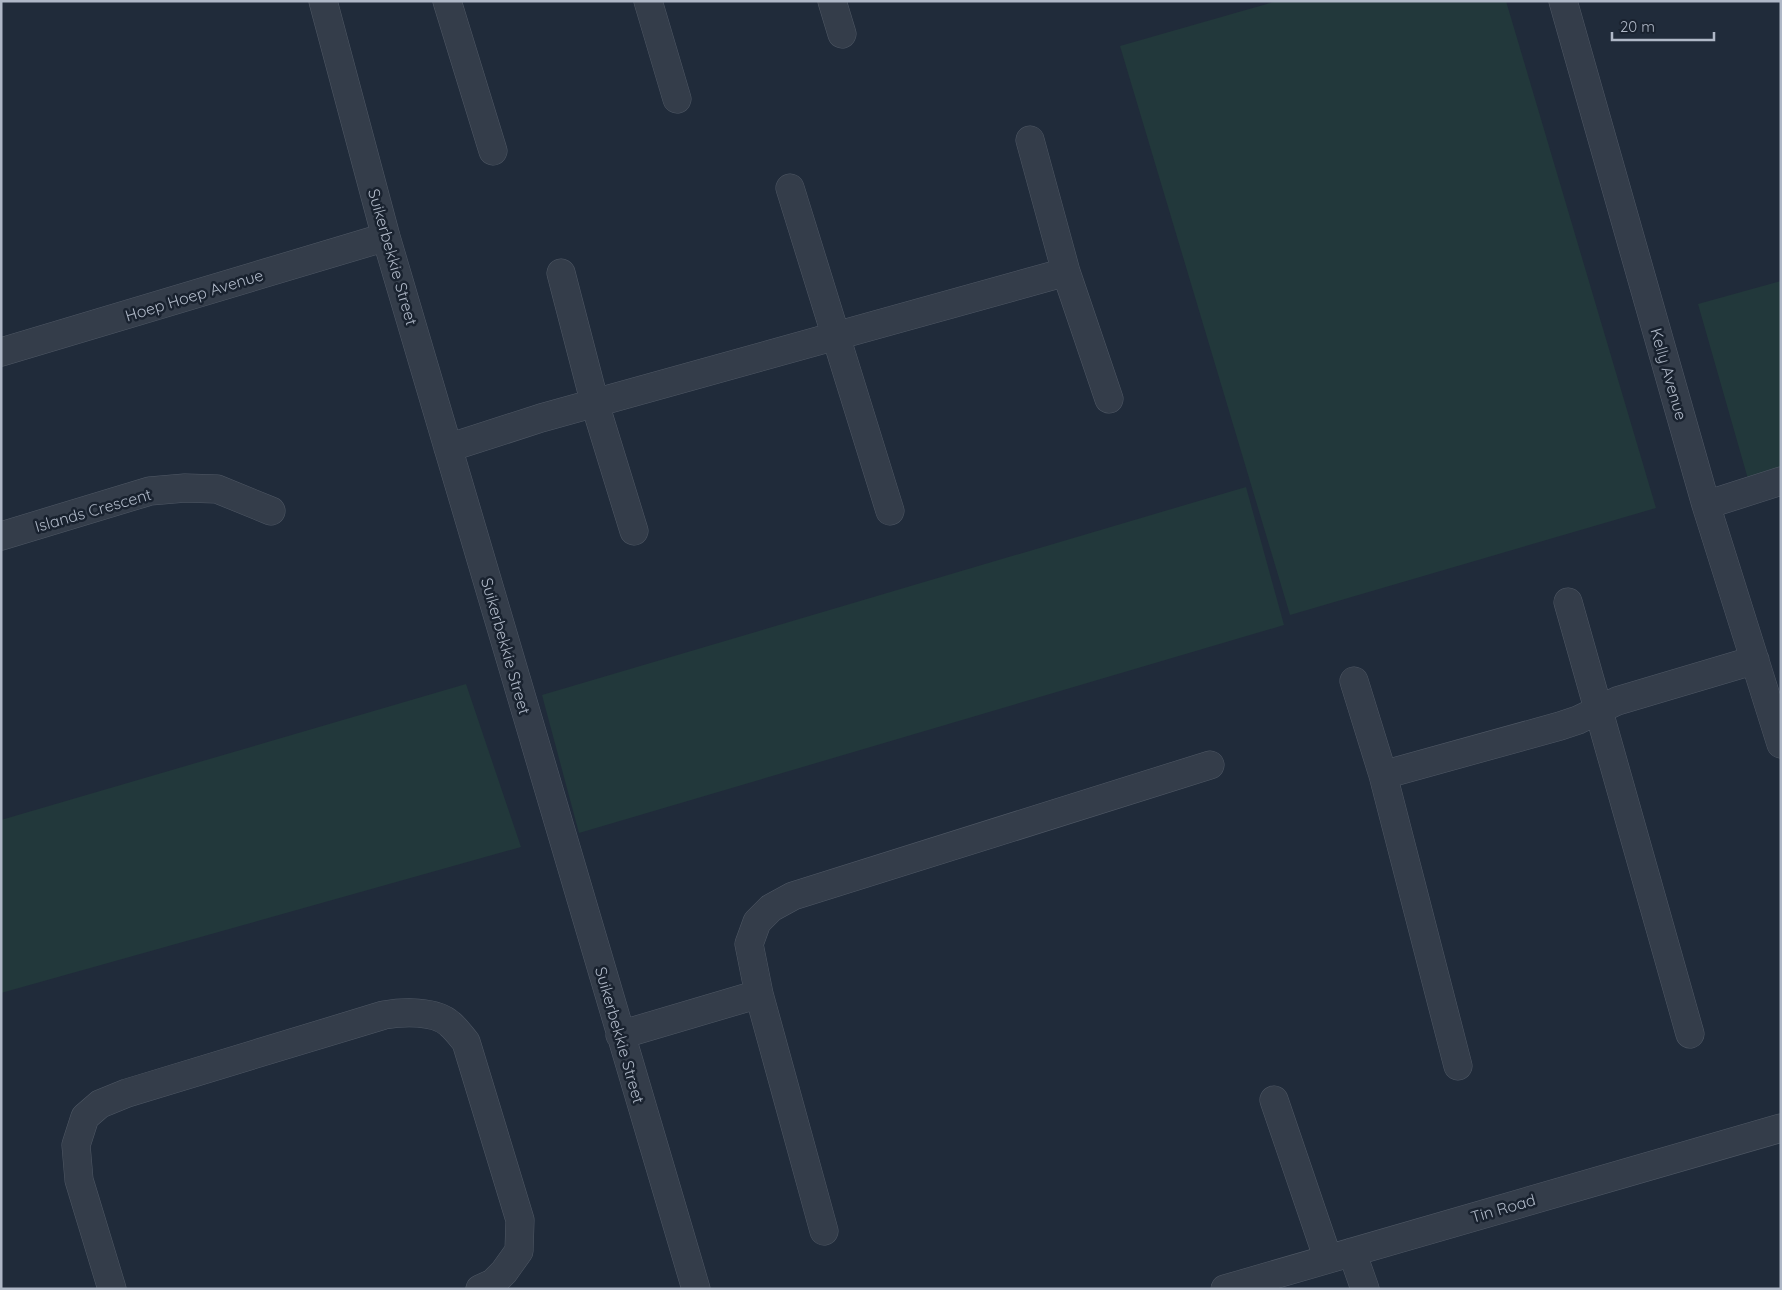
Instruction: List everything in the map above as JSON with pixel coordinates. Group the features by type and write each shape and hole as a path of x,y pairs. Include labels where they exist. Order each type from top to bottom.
{"street":[{"name":"Suikerbekkie Street","path":"324,1 386,237 696,1289"},
{"path":"447,1 493,151"},
{"path":"648,1 677,99"},
{"path":"832,1 842,34"},
{"name":"Kelly Avenue","path":"1563,1 1706,505 1781,744"},
{"path":"1030,140 1066,272 1109,399"},
{"path":"790,188 890,511"},
{"name":"Hoep Hoep Avenue","path":"1,352 386,237"},
{"path":"448,448 541,418 1066,272"},
{"path":"561,273 595,404 634,531"},
{"path":"1706,505 1781,480"},
{"name":"Islands Crescent","path":"1,536 150,491 185,488 217,489 271,511"},
{"path":"1568,602 1690,1034"},
{"path":"1383,775 1560,726 1634,695 1755,660"},
{"path":"1354,681 1383,775 1458,1066"},
{"path":"824,1231 759,994 749,944 756,922 770,908 793,896 1210,764"},
{"path":"620,1035 759,994"},
{"path":"112,1289 79,1180 76,1145 85,1117 100,1104 127,1093 384,1015 400,1012 424,1013 449,1022 466,1042 520,1220 519,1251 504,1272 493,1283 480,1289"},
{"path":"1274,1100 1340,1255 1365,1289"},
{"name":"Tin Road","path":"1225,1289 1781,1128"}],"green space":[{"path":"1277,1 1506,1 1656,508 1290,615 1120,46"},
{"path":"1781,281 1781,491 1754,500 1698,304"},
{"path":"1246,487 1284,625 579,833 542,695"},
{"path":"466,684 521,847 1,993 1,820"}]}
